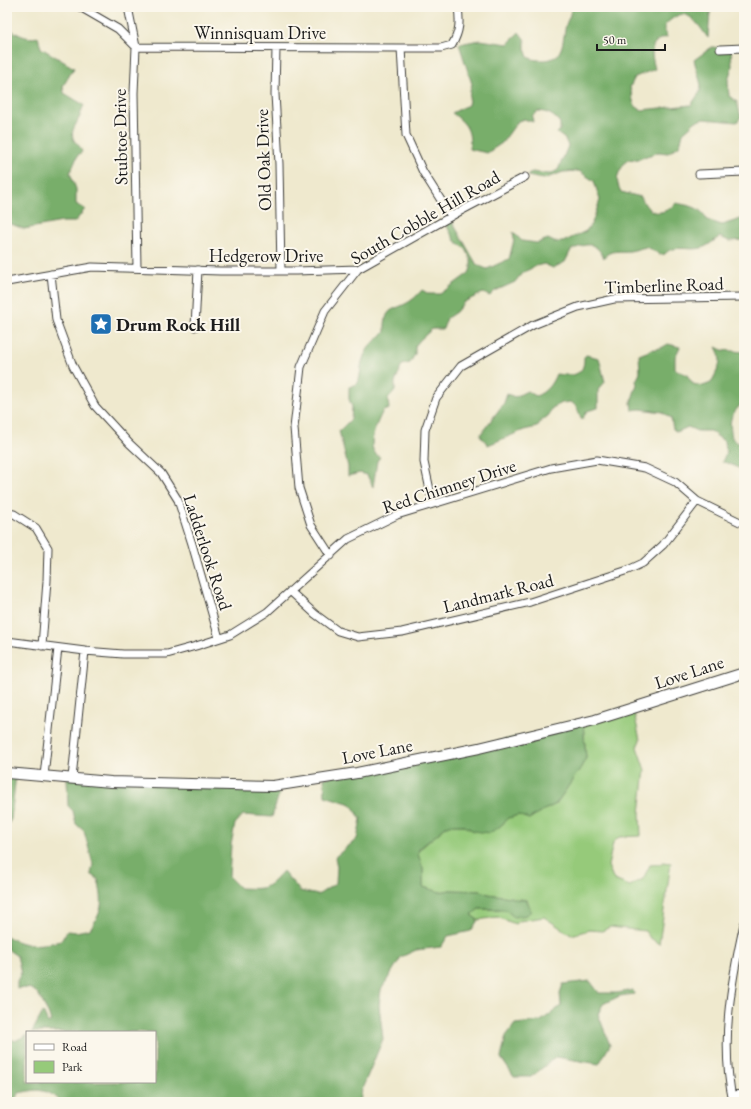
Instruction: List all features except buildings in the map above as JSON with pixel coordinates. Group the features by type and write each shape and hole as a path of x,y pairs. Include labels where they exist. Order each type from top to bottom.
{"street":[{"path":"80,7 118,29 136,47"},
{"name":"Stubtoe Drive","path":"128,7 136,47 134,93 137,268"},
{"name":"Winnisquam Drive","path":"136,47 441,48 452,45 458,35 458,7"},
{"name":"Old Oak Drive","path":"276,48 275,94 279,164 281,271"},
{"path":"402,48 406,135 423,172 451,216"},
{"path":"720,49 744,48"},
{"path":"699,174 744,172"},
{"name":"South Cobble Hill Road","path":"331,556 311,525 299,488 294,428 301,367 325,311 358,269 451,216 525,177"},
{"name":"Hedgerow Drive","path":"7,282 92,267 281,271 358,269"},
{"name":"Hedgerow Drive","path":"195,327 198,270"},
{"name":"Ladderlook Road","path":"50,274 56,320 73,366 95,406 129,444 162,473 178,500 219,638"},
{"name":"Timberline Road","path":"433,504 424,462 425,430 436,398 461,366 533,325 578,307 614,299 744,297"},
{"name":"Red Chimney Drive","path":"7,641 85,651 123,654 167,654 230,635 267,612 331,556 348,539 397,515 551,468 597,460 645,468 675,482 697,501 744,523"},
{"name":"Landmark Road","path":"290,591 315,614 338,631 358,637 402,632 530,602 628,570 643,563 663,545 697,501"},
{"path":"7,513 14,514 36,528 48,548 48,581 42,646"},
{"path":"44,776 58,648"},
{"path":"72,778 85,651"},
{"name":"Love Lane","path":"7,773 111,782 273,786 288,784 386,767 479,748 596,720 744,673"},
{"path":"744,928 731,993 728,1027 728,1074 732,1099 744,1094"}],"green space":[{"path":"570,7 715,7 710,13 708,38 694,20 685,15 675,17 665,25 667,37 657,41 652,48 655,69 635,77 630,87 634,105 641,110 691,105 700,92 701,85 694,60 712,47 731,49 732,66 728,81 729,96 737,102 741,117 737,122 704,119 696,121 683,133 680,145 668,153 658,152 639,159 627,160 619,172 617,179 621,192 641,197 648,208 655,212 663,212 676,203 694,207 704,215 707,220 722,225 744,218 744,240 729,241 720,237 706,246 697,249 677,248 668,251 665,254 659,255 646,247 630,251 612,252 604,258 601,252 594,246 582,246 571,250 565,262 553,268 544,264 536,266 522,273 515,282 495,291 490,296 483,293 464,302 456,312 447,318 443,329 432,329 420,340 415,346 415,354 410,363 402,365 395,382 395,391 388,399 389,409 383,411 374,432 372,444 373,449 380,457 377,461 373,487 367,475 360,473 348,476 348,467 339,431 351,419 352,407 349,399 349,387 357,384 366,352 385,332 386,317 392,310 413,299 422,290 429,294 440,294 469,273 471,268 471,260 466,249 455,241 444,221 450,218 477,265 487,269 509,259 514,240 513,232 522,241 537,243 548,239 554,242 563,242 586,231 592,223 600,200 594,181 579,171 563,172 544,179 527,176 532,172 550,174 558,170 568,146 565,139 557,133 560,130 560,123 553,116 545,112 538,111 532,116 533,122 524,119 518,121 502,143 487,153 469,149 469,132 461,120 452,113 468,105 472,84 459,44 480,40 508,44 519,32 525,40 525,49 528,57 537,60 550,59 559,53 563,43 566,25 570,14"},
{"path":"7,27 26,37 38,37 41,48 74,68 63,86 64,93 84,105 73,133 73,138 82,152 78,155 70,173 76,189 76,204 85,209 75,222 62,222 24,229 11,224 7,225"},
{"path":"668,344 680,347 675,357 675,369 687,375 693,384 703,386 711,383 718,369 720,357 716,347 722,350 744,352 743,402 731,418 730,426 732,438 742,448 744,469 722,462 726,453 725,442 710,431 697,431 688,427 677,432 673,429 671,418 662,412 640,409 632,410 631,402 637,384 636,381 640,373 639,355 649,350 661,348"},
{"path":"586,355 599,358 605,382 598,390 598,408 587,411 582,420 576,406 571,402 562,403 552,408 548,416 541,421 537,427 524,430 488,445 480,435 504,403 507,394 515,397 527,391 536,396 548,387 556,374 572,375 580,372 584,364 584,357"},
{"path":"633,708 640,740 637,747 645,770 640,813 641,836 619,837 613,843 608,866 614,880 630,886 643,879 650,865 662,864 662,862 671,863 659,944 649,937 645,931 610,927 602,931 589,930 571,935 544,917 519,921 515,924 497,917 478,920 471,915 479,909 531,911 527,900 519,899 519,901 510,897 488,894 481,891 450,890 440,892 423,887 423,869 418,854 420,849 448,825 463,825 474,831 498,828 509,818 518,815 529,819 556,804 586,758 583,723"},
{"path":"583,723 586,758 556,804 529,819 518,815 509,818 498,828 489,833 474,831 463,825 448,825 419,849 418,854 423,869 423,887 440,892 450,890 481,891 488,894 510,897 519,900 527,900 531,911 527,915 514,917 502,909 479,909 471,915 478,920 471,931 448,936 441,947 416,950 401,957 381,990 379,1005 383,1039 362,1089 360,1102 61,1102 51,1094 37,1090 19,1093 13,1102 7,1102 7,1037 15,1041 26,1036 26,1083 156,1083 156,1031 33,1031 43,1012 48,1023 51,1021 42,1001 34,990 24,988 17,989 17,981 21,973 17,956 7,949 7,936 27,944 47,944 61,941 67,931 76,932 90,929 100,910 100,887 98,879 91,874 93,864 84,831 76,824 73,811 68,806 67,778 274,786 279,794 272,817 243,815 235,824 231,845 229,877 240,888 260,888 269,885 283,871 300,891 318,895 336,883 337,867 335,857 357,839 361,819 351,804 325,796 324,778"},
{"path":"7,772 16,774 11,819 7,827"},
{"path":"590,981 599,993 617,993 633,990 634,994 620,996 603,1004 598,1014 610,1045 599,1064 556,1057 531,1077 514,1077 501,1058 506,1036 515,1024 541,1021 561,1006 560,993 563,984"}],"place":[{"name":"Drum Rock Hill","path":"101,324"}]}
